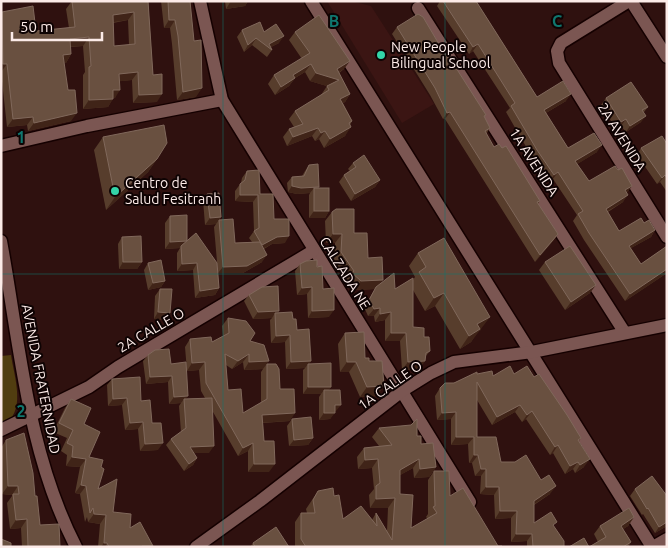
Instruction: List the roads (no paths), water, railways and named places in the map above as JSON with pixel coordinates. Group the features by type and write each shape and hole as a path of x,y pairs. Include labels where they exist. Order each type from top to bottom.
{"street":[{"name":"CALZADA NE","path":"200,1 222,100 313,251 478,514"},
{"path":"311,1 653,547 667,539"},
{"path":"630,1 667,57"},
{"name":"2A AVENIDA","path":"630,1 561,43 557,51 559,63 667,238"},
{"name":"1A AVENIDA","path":"418,8 625,333"},
{"path":"1,146 87,126 222,100"},
{"name":"AVENIDA FRATERNIDAD","path":"1,241 30,416 43,468 59,514 76,547"},
{"name":"2A CALLE O","path":"1,430 89,387 118,367 313,251"},
{"name":"1A CALLE O","path":"196,547 260,502 402,392 431,373 454,362 532,352 667,325"}],"place":[{"name":"New People Bilingual School","path":"381,55"},
{"name":"Centro de Salud Fesitranh","path":"115,191"}]}
